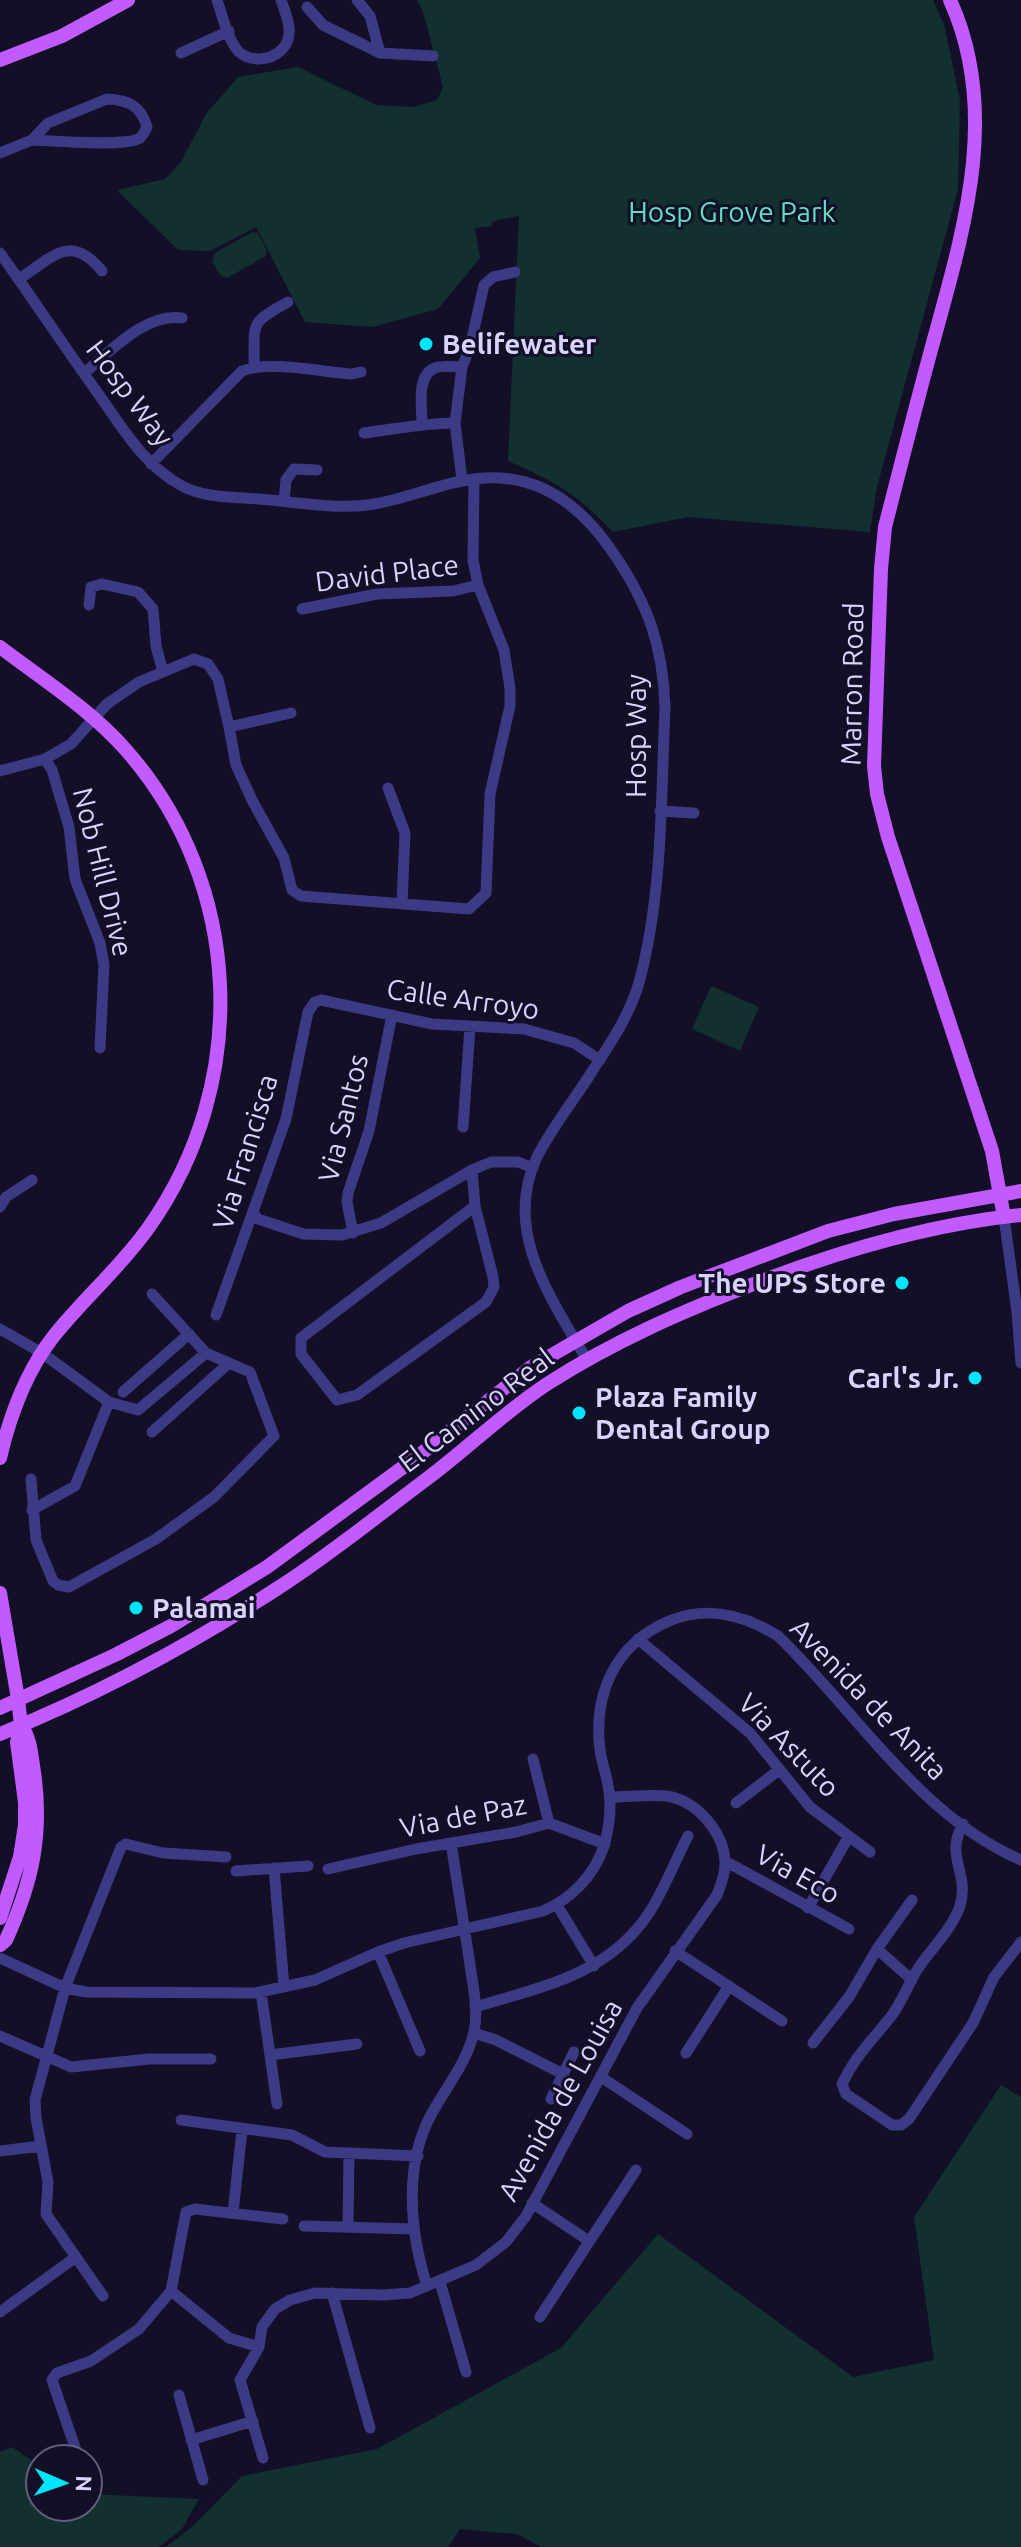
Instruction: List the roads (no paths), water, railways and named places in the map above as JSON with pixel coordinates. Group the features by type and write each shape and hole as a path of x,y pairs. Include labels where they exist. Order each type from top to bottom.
{"main road":[{"path":"0,60 62,36 128,0"},
{"name":"Marron Road","path":"950,0 960,23 973,83 974,170 965,223 885,527 874,766 877,794 888,837 992,1151 1004,1217"},
{"path":"0,647 93,719 125,748 170,811 196,866 213,920 222,994 220,1037 208,1104 179,1176 141,1237 42,1353 16,1405 0,1458"},
{"name":"El Camino Real","path":"0,1708 110,1658 171,1626 267,1567 417,1457 531,1367 575,1340 681,1287 828,1231 894,1214 1021,1191"},
{"name":"El Camino Real","path":"0,1734 120,1679 280,1587 432,1476 544,1386 587,1360 690,1308 835,1253 899,1237 1021,1215"},
{"path":"0,1593 18,1699 21,1725 17,1742 25,1802 25,1825 15,1878 0,1918"},
{"path":"0,1945 6,1940 27,1890 39,1828 28,1736 21,1725"}],"street":[{"path":"217,0 235,48 245,56 258,59 273,57 287,43 289,25 282,4 309,3 323,25 380,53 433,56"},
{"path":"357,0 370,16 380,53"},
{"path":"181,53 229,31"},
{"path":"0,153 32,140 104,143 135,140 147,127 142,112 130,103 107,99 48,123 32,140"},
{"path":"19,279 63,250 88,255 102,271"},
{"name":"Hosp Way","path":"0,253 151,464 183,486 220,496 366,505 468,480 500,478 535,484 565,500 596,528 636,587 654,629 664,675 665,707 654,897 640,980 617,1032 537,1157 527,1192 525,1214 530,1253 541,1279 587,1360"},
{"path":"0,771 45,759 71,744 107,704 139,682 194,659 208,664 218,679 236,765 284,858 292,890 301,896 469,909 486,893 490,794 510,706 510,688 504,650 478,585 471,550 468,480 455,423 462,367 470,347 484,285 493,277 515,272"},
{"path":"254,366 255,325 259,318 288,302"},
{"path":"84,373 148,323 170,317 182,318"},
{"path":"151,464 242,371 254,366 352,374 361,372"},
{"path":"422,423 425,375 436,367 462,367"},
{"path":"364,433 410,428 422,423 455,423"},
{"path":"284,501 286,480 294,469 317,470"},
{"path":"89,605 91,587 102,584 138,592 153,609 156,646 163,672"},
{"name":"David Place","path":"302,609 377,594 453,591 478,585"},
{"path":"229,727 291,713"},
{"name":"Nob Hill Drive","path":"45,759 52,770 69,827 75,879 100,943 104,965 100,1048"},
{"path":"388,788 405,833 402,903"},
{"path":"660,811 694,813"},
{"name":"Calle Arroyo","path":"315,1002 321,1000 432,1024 524,1029 574,1043 600,1060"},
{"name":"Via Francisca","path":"216,1315 286,1119 308,1012 315,1002"},
{"name":"Via Santos","path":"353,1233 348,1193 369,1131 392,1015"},
{"path":"463,1127 470,1027"},
{"path":"254,1214 258,1219 303,1234 342,1235 381,1223 491,1162 518,1162 533,1168"},
{"path":"472,1170 475,1206 493,1277 494,1287 486,1302 357,1395 337,1400 301,1354 301,1338 475,1206"},
{"path":"0,1207 6,1197 32,1180"},
{"name":"Marron Road","path":"1004,1217 1021,1363"},
{"path":"31,1479 36,1540 53,1581 69,1587 156,1539 214,1497 274,1436 250,1372 206,1353 152,1294"},
{"path":"0,1329 42,1353 109,1402 138,1410 206,1353"},
{"path":"123,1392 189,1334"},
{"path":"152,1432 229,1363"},
{"path":"32,1510 75,1486 109,1402"},
{"name":"Avenida de Anita","path":"0,1958 65,1988 86,1992 261,1992 315,1980 378,1952 557,1905 583,1884 605,1844 610,1797 600,1754 598,1722 604,1690 613,1669 629,1646 638,1639 669,1621 694,1614 731,1614 764,1627 787,1645 907,1776 963,1824 1021,1860"},
{"name":"Via Astuto","path":"638,1639 750,1733 810,1807 870,1852"},
{"path":"533,1759 549,1823"},
{"path":"736,1803 779,1770"},
{"path":"610,1797 669,1796 694,1808 717,1834 725,1861"},
{"name":"Via de Paz","path":"328,1869 549,1823 605,1844"},
{"path":"963,1824 954,1838 963,1882 959,1908 934,1951 920,1965 893,2014 854,2059 842,2084 846,2094 892,2125 901,2125 909,2119 973,2023 994,1977 1021,1942"},
{"path":"475,2007 578,1975 609,1957 649,1914 688,1836"},
{"path":"808,1908 849,1836"},
{"path":"427,2286 417,2256 413,2229 412,2190 418,2156 430,2116 461,2066 474,2033 475,2007 451,1843"},
{"path":"103,2296 46,2214 48,2182 35,2100 65,1988 119,1849 126,1844 163,1853 226,1857"},
{"name":"Via Eco","path":"725,1861 849,1929"},
{"name":"Avenida de Louisa","path":"259,2347 262,2327 275,2309 290,2300 315,2293 410,2293 476,2265 495,2252 532,2203 637,2008 717,1895 724,1877 725,1861"},
{"path":"236,1871 308,1866"},
{"path":"274,1868 284,1987"},
{"path":"813,2043 849,1997 877,1949 912,1900"},
{"path":"557,1905 594,1966"},
{"path":"877,1949 912,1980"},
{"path":"675,1951 782,2021"},
{"path":"378,1952 420,2051"},
{"path":"686,2053 729,1986"},
{"path":"261,1992 277,2104"},
{"path":"474,2033 496,2040 563,2074"},
{"path":"0,2036 71,2067 149,2059 211,2059"},
{"path":"270,2055 357,2044"},
{"path":"551,2099 574,2052"},
{"path":"601,2077 687,2134"},
{"path":"181,2120 292,2135 325,2152 418,2156"},
{"path":"233,2213 242,2130"},
{"path":"0,2151 41,2146"},
{"path":"348,2227 349,2153"},
{"path":"540,2317 636,2170"},
{"path":"532,2203 589,2241"},
{"path":"74,2443 52,2380 57,2373 91,2361 139,2329 171,2291 184,2215 195,2209 283,2219"},
{"path":"304,2226 413,2229"},
{"path":"0,2312 76,2257"},
{"path":"440,2282 466,2372"},
{"path":"171,2291 229,2338 259,2347 240,2380 263,2458"},
{"path":"332,2293 370,2428"},
{"path":"179,2395 203,2480"},
{"path":"191,2440 253,2421"}],"place":[{"name":"Belifewater","path":"426,344"},
{"name":"The UPS Store","path":"902,1283"},
{"name":"Carl's Jr.","path":"975,1378"},
{"name":"Plaza Family Dental Group","path":"579,1413"},
{"name":"Palamai","path":"136,1608"}],"park label":[{"name":"Hosp Grove Park","path":"732,212"}]}
